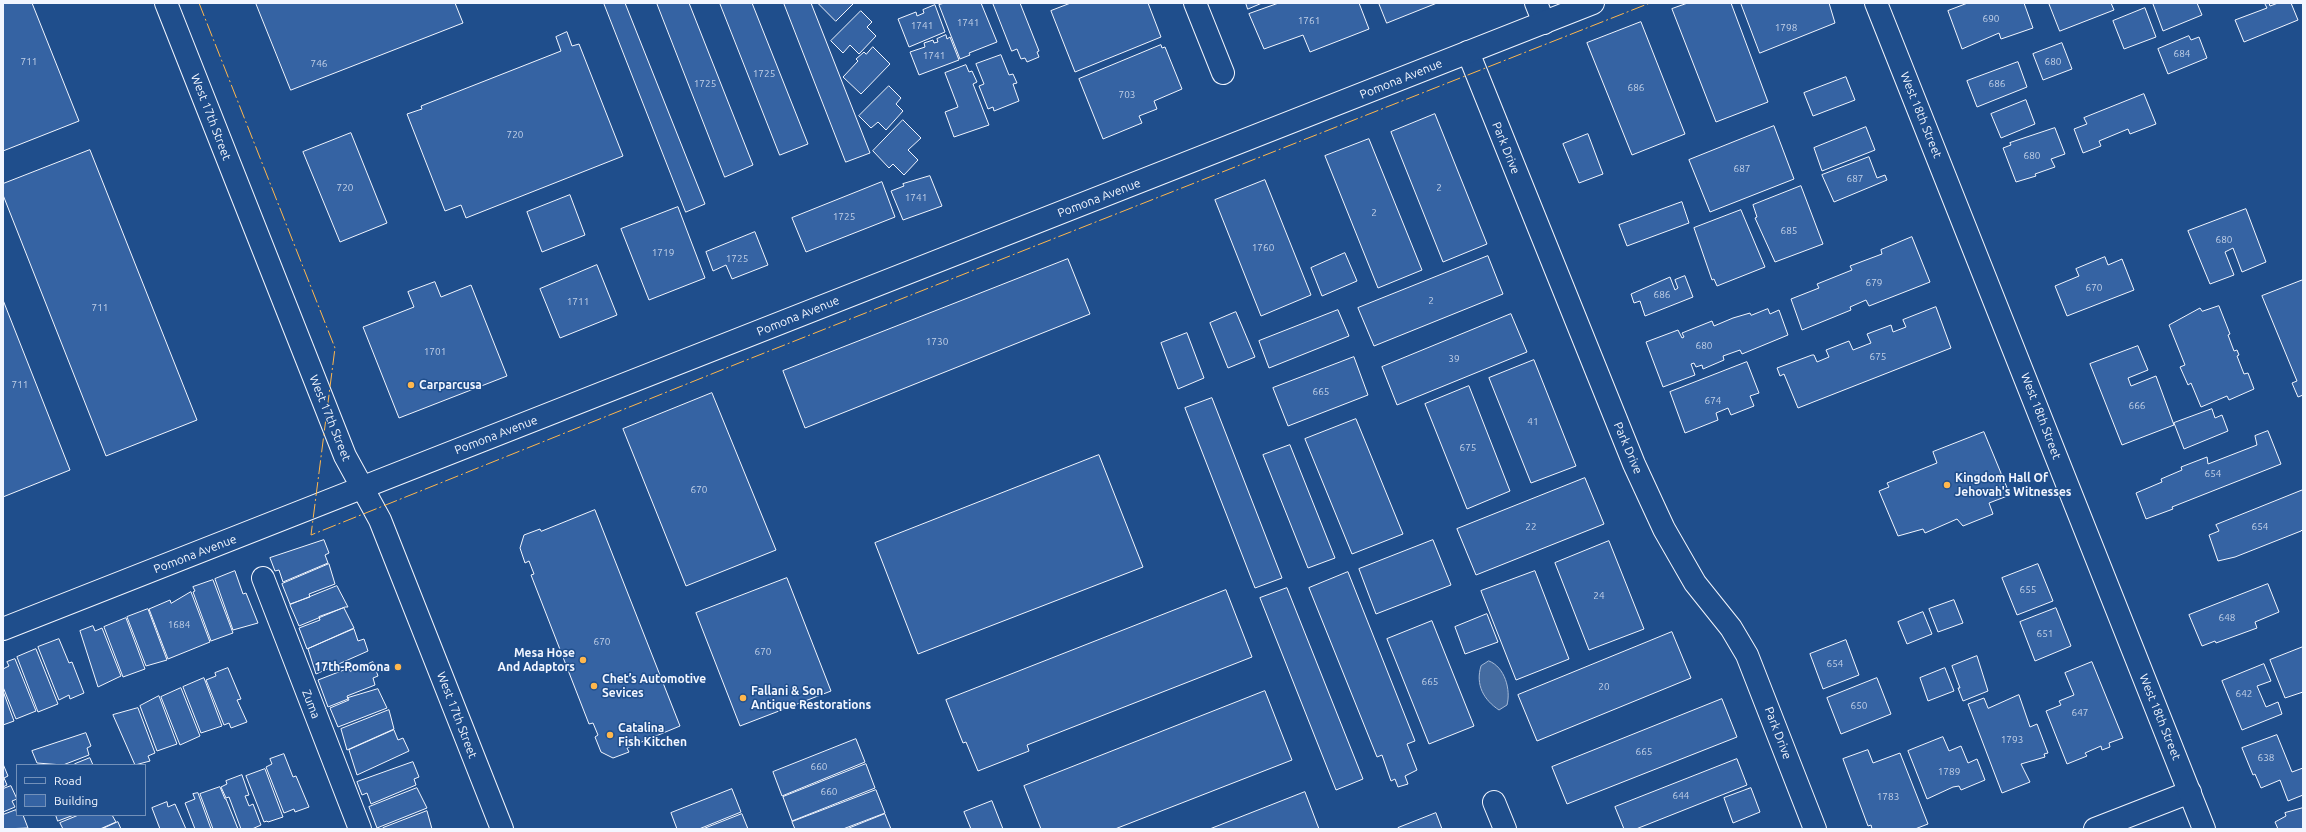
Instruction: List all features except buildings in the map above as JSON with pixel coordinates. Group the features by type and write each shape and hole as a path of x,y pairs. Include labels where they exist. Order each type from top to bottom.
{"street":[{"name":"West 17th Street","path":"166,3 345,456 380,520 502,829"},
{"path":"1195,3 1223,73"},
{"name":"Pomona Avenue","path":"3,629 1468,52 1540,13 1593,3"},
{"name":"West 18th Street","path":"1876,3 2204,829"},
{"name":"Park Drive","path":"1468,52 1634,464 1664,529 1695,583 1731,628 1747,656 1816,829"},
{"name":"Zuma","path":"263,578 360,829"},
{"path":"2095,829 2190,792"},
{"path":"1494,802 1505,829"}],"water":[{"path":"1489,661 1499,668 1506,680 1508,693 1507,705 1499,710 1485,697 1480,686 1479,673 1481,666"}],"power":[{"path":"199,3 335,348 311,535 744,361 1650,3"}],"place":[{"name":"Carparcusa","path":"411,385"},
{"name":"Kingdom Hall Of Jehovah's Witnesses","path":"1947,485"},
{"name":"Mesa Hose And Adaptors","path":"583,660"},
{"name":"17th-Pomona","path":"398,667"},
{"name":"Chet’s Automotive Sevices","path":"594,686"},
{"name":"Fallani & Son Antique Restorations","path":"743,698"},
{"name":"Catalina Fish Kitchen","path":"610,735"}]}
